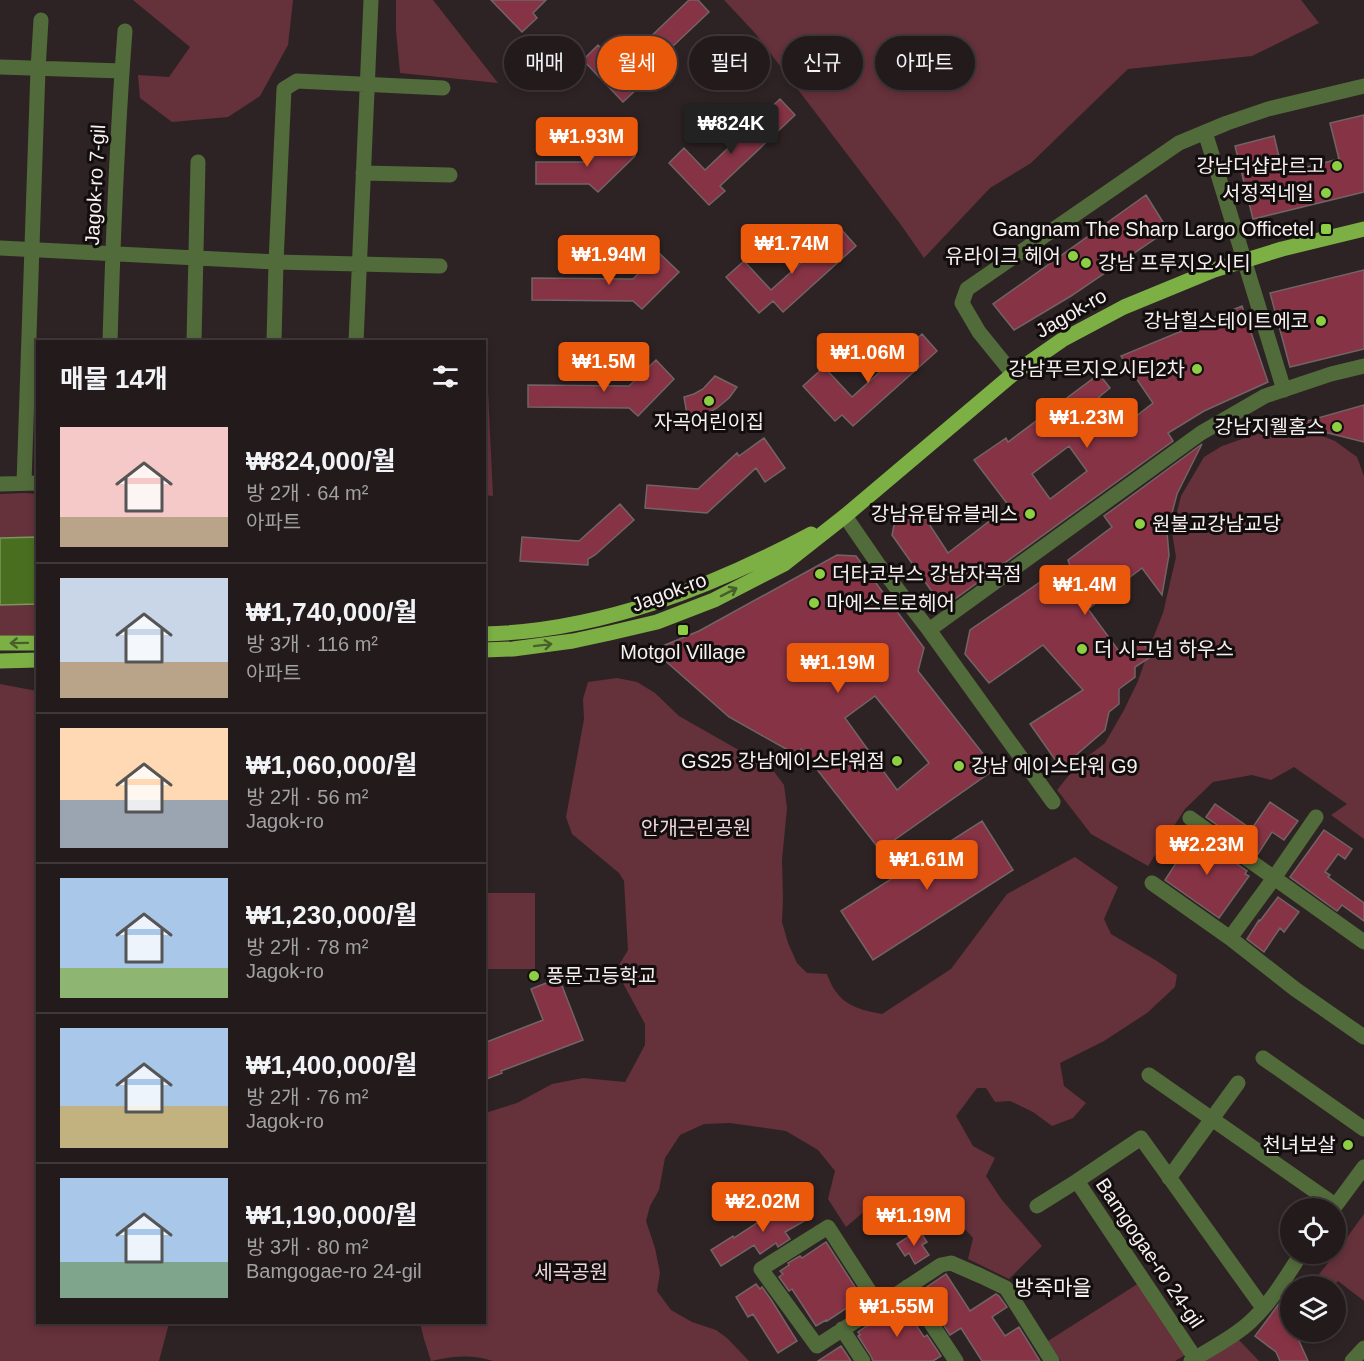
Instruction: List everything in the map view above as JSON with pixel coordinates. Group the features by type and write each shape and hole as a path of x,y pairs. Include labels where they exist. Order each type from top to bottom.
{"main road":[{"name":"Jagok-ro","path":"486,650 513,649 573,641 657,622 714,600 784,564 845,516 1013,374 1062,340 1124,307 1214,270 1282,249 1364,229"},
{"name":"Jagok-ro","path":"486,634 512,633 570,625 623,613 671,598 780,551 845,516"},
{"path":"0,643 36,643"},
{"path":"0,661 36,660"}],"street":[{"path":"356,340 371,0"},
{"path":"0,484 31,483 31,249 41,20"},
{"name":"Jagok-ro 7-gil","path":"110,340 125,31"},
{"path":"0,67 122,71"},
{"path":"274,340 284,89 297,81 443,88"},
{"path":"1013,374 979,332 962,303 967,289 1179,143 1227,123 1268,110 1364,86"},
{"path":"1205,132 1284,390"},
{"path":"194,340 198,162"},
{"path":"363,173 450,175"},
{"path":"0,248 276,262 440,266"},
{"path":"929,630 1201,433 1265,396 1331,374 1364,366"},
{"path":"845,516 1053,802"},
{"path":"1230,938 1316,817"},
{"path":"1190,818 1364,942"},
{"path":"1152,883 1364,1037"},
{"path":"1263,1058 1364,1129"},
{"path":"1149,1075 1214,1119 1322,1198"},
{"path":"1169,1178 1238,1083"},
{"path":"1077,1181 1141,1138 1263,1308"},
{"path":"1341,1198 1364,1167"},
{"name":"Bamgogae-ro 24-gil","path":"1037,1206 1077,1181 1193,1359 1251,1322 1294,1264"},
{"path":"879,1306 828,1227 761,1269 817,1346 842,1329 879,1306 941,1265 951,1263 1006,1288 1052,1361"},
{"path":"907,1287 956,1361"},
{"path":"842,1329 863,1361"},
{"path":"1352,1361 1364,1348"}],"green space":[{"path":"133,0 293,0 288,45 260,96 228,117 172,122 140,98 138,75 169,77 190,47"},
{"path":"396,0 433,0 498,83 400,73"},
{"path":"724,0 1301,0 1319,23 1252,56 1128,69 1031,163 990,188 924,258 798,90 863,90 863,36 782,36 782,69 770,53 770,36 757,36"},
{"path":"486,370 487,370 493,496 486,495"},
{"path":"1312,432 1335,441 1357,457 1364,476 1364,839 1331,815 1347,804 1294,767 1271,780 1252,775 1213,782 1185,809 1148,866 1091,834 1057,790 1079,763 1105,743 1138,681 1163,613 1176,557 1172,532 1181,496 1204,457 1222,446 1256,434"},
{"path":"0,494 36,494 36,635 0,636"},
{"name":"세곡공원","path":"617,678 637,682 655,693 679,716 772,769 784,785 787,808 782,860 782,922 788,943 797,963 807,973 827,974 841,998 855,1007 882,1014 951,969 1007,894 1075,857 1118,887 1104,919 1111,934 1177,975 1175,987 1147,1013 1104,1041 1060,1063 1064,1086 1086,1103 1073,1118 1052,1126 1033,1112 1010,1101 995,1102 986,1088 977,1088 956,1116 973,1146 995,1158 986,1176 1002,1200 1042,1246 1009,1279 968,1259 973,1238 955,1218 944,1214 913,1218 866,1210 846,1227 828,1199 835,1171 818,1150 786,1131 730,1123 704,1124 680,1135 665,1158 659,1190 650,1206 646,1221 660,1273 657,1291 671,1310 692,1322 716,1330 749,1361 493,1361 462,1356 431,1361 420,1324 486,1324 486,1113 517,1103 552,1084 583,1078 625,1082 645,1045 645,1024 616,970 628,950 624,881 619,873 572,834 566,817 584,719 583,699 588,682"},
{"path":"0,684 36,691 36,1324 169,1324 159,1361 0,1361"},
{"path":"486,893 535,893 535,969 486,969"},
{"path":"1364,1214 1364,1301 1346,1287 1346,1276 1318,1276 1327,1264 1346,1264 1346,1239"},
{"path":"1139,1283 1185,1355 1175,1361 1061,1361 1048,1341"},
{"path":"1238,1339 1259,1361 1204,1361"}],"shaded area":[{"path":"36,537 36,604 0,605 0,538"}],"building":[{"path":"491,0 546,0 533,13 537,18 522,32"},
{"path":"689,0 698,0 709,12 677,42 677,36 651,36"},
{"path":"597,46 597,75 585,62 585,58"},
{"path":"612,90 636,90 623,102"},
{"path":"780,99 795,115 720,186 725,191 709,205 669,163 684,148 705,170"},
{"name":"강남더샵라르고","path":"1364,115 1364,192 1253,219 1235,146 1274,136 1283,173 1339,159 1330,123"},
{"path":"615,136 635,156 598,192 589,184 536,184 536,162 589,162"},
{"name":"강남 프루지오시티","path":"1146,195 1168,230 1071,296 1014,330 993,304"},
{"path":"840,228 856,246 783,312 773,301 759,313 726,277 744,261 771,290"},
{"path":"659,253 679,272 642,309 633,301 532,300 532,278 633,279"},
{"name":"강남힐스테이트에코","path":"1364,270 1364,349 1290,367 1270,293"},
{"path":"1242,306 1268,382 1204,411 1168,433 1173,441 948,604 940,603 892,535 894,525 918,507 948,553 1009,506 974,460 1006,438 1008,442 1099,374 1110,388 1099,397 1122,427 1153,403 1121,356","holes":["1069,446 1087,471 1050,499 1032,474"]},
{"path":"922,334 937,351 853,426 842,415 835,421 803,386 824,367 852,397"},
{"path":"656,360 674,379 638,416 629,408 528,407 528,385 629,386"},
{"path":"715,376 737,387 717,408 703,416 688,420 684,397 703,389"},
{"name":"강남지웰홈스","path":"1364,405 1364,442 1320,431 1300,423"},
{"path":"764,438 785,468 765,482 756,468 707,513 645,508 647,485 698,489 737,453 739,456"},
{"name":"더 시그넘 하우스","path":"1202,444 1177,494 1167,532 1169,555 1162,595 1142,568 1088,609 1121,654 1140,639 1152,656 1135,667 1135,677 1119,689 1119,704 1109,712 1105,730 1061,768 1030,724 1083,690 1043,645 989,683 965,654 970,630 1052,574 1060,579 1071,569 1068,560 1112,527 1104,516"},
{"path":"620,504 634,520 588,559 588,565 520,561 522,537 579,541"},
{"path":"837,555 856,556 924,648 918,671 995,769 880,850 801,749 795,754 729,717 653,650 699,631","holes":["875,696 929,763 897,790 845,718"]},
{"path":"1270,802 1298,821 1284,840 1272,832 1258,854 1206,817 1215,804 1250,828"},
{"path":"982,821 1013,870 873,960 841,911"},
{"path":"1324,830 1352,849 1345,859 1338,854 1325,872 1330,875 1328,877 1364,903 1364,921 1342,905 1337,911 1290,877"},
{"path":"1195,834 1247,871 1245,874 1249,876 1219,918 1165,880"},
{"path":"1278,897 1299,912 1284,932 1280,928 1264,952 1247,939"},
{"path":"559,978 583,1040 501,1071 502,1073 486,1079 486,1042 543,1020 531,989"},
{"path":"797,1197 805,1210 801,1212 806,1220 785,1232 790,1239 778,1247 776,1243 760,1254 754,1245 721,1266 711,1250 733,1236 734,1238"},
{"path":"919,1230 927,1242 922,1245 929,1255 915,1264 909,1253 905,1256 897,1244"},
{"path":"826,1242 857,1290 854,1292 859,1300 816,1326 792,1289 789,1291 779,1277 783,1274 780,1271 789,1265 788,1263 800,1256 802,1258"},
{"path":"946,1274 970,1311 996,1294 999,1296 1007,1307 992,1317 1005,1336 1019,1327 1040,1361 982,1361 961,1328 950,1335 925,1297 931,1293 927,1287"},
{"path":"756,1284 760,1289 762,1287 797,1341 778,1353 753,1314 748,1317 736,1297"},
{"path":"1280,1302 1280,1342 1299,1342 1308,1361 1280,1361 1276,1352 1255,1336"},
{"path":"901,1303 904,1307 907,1305 915,1317 912,1319 924,1337 927,1335 941,1356 933,1361 873,1361 858,1336 860,1335 858,1332"},
{"path":"841,1346 851,1361 818,1361"}],"place":[{"name":"강남더샵라르고","path":"1337,166"},
{"name":"서정적네일","path":"1326,193"},
{"name":"Gangnam The Sharp Largo Officetel","path":"1326,229"},
{"name":"유라이크 헤어","path":"1073,256"},
{"name":"강남 프루지오시티","path":"1086,263"},
{"name":"강남힐스테이트에코","path":"1321,321"},
{"name":"강남푸르지오시티2차","path":"1197,369"},
{"name":"자곡어린이집","path":"709,401"},
{"name":"강남지웰홈스","path":"1337,427"},
{"name":"강남유탑유블레스","path":"1030,514"},
{"name":"원불교강남교당","path":"1140,524"},
{"name":"더타코부스 강남자곡점","path":"820,574"},
{"name":"마에스트로헤어","path":"814,603"},
{"name":"Motgol Village","path":"683,630"},
{"name":"더 시그넘 하우스","path":"1082,649"},
{"name":"GS25 강남에이스타워점","path":"897,761"},
{"name":"강남 에이스타워 G9","path":"959,766"},
{"name":"풍문고등학교","path":"534,976"},
{"name":"천녀보살","path":"1348,1145"}],"district":[{"name":"방죽마을","path":"1053,1287"}],"park label":[{"name":"안개근린공원","path":"696,828"}]}
